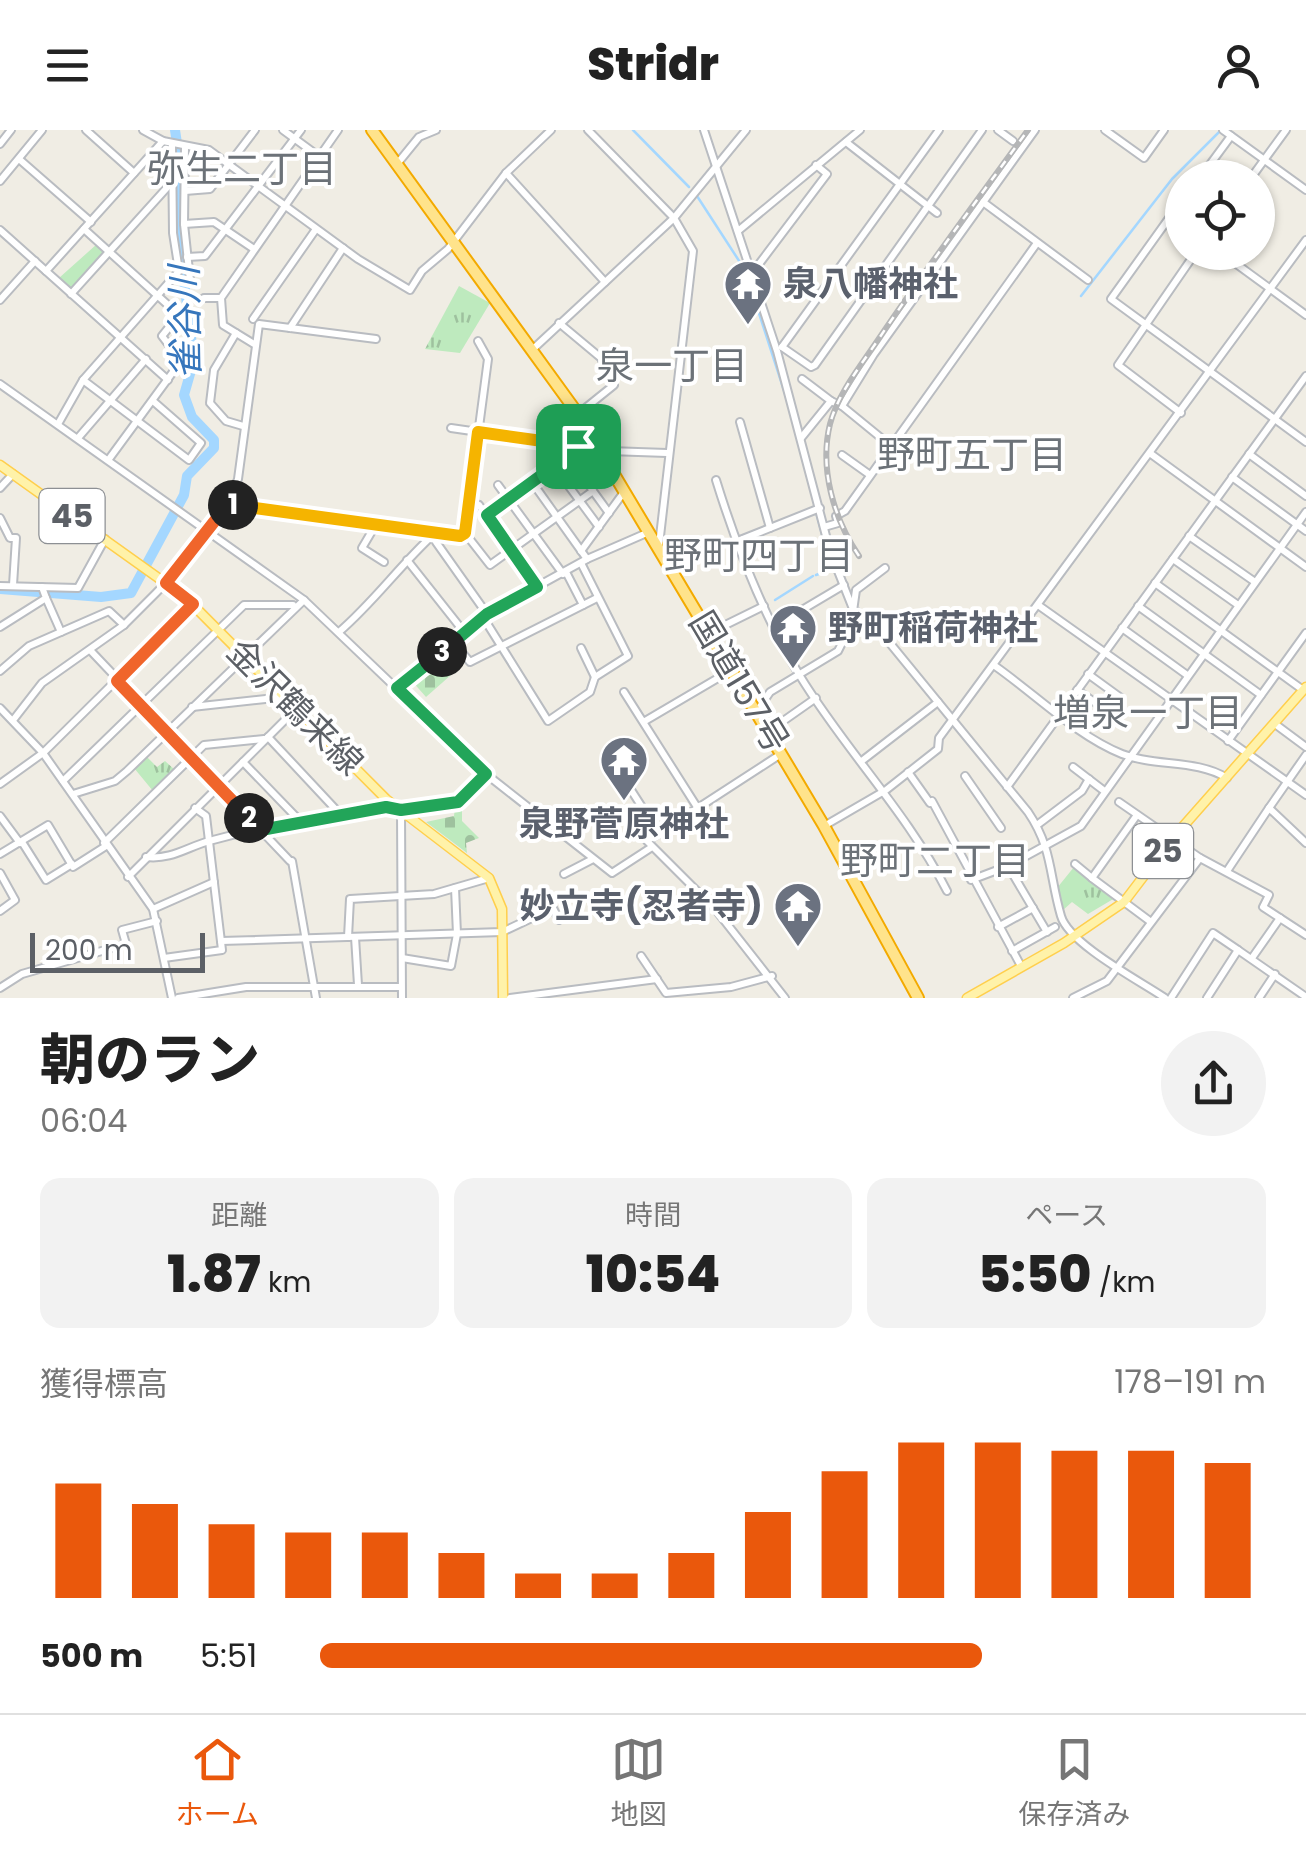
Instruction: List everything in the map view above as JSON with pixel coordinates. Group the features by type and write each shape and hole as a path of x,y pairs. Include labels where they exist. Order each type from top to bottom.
{"highway":[{"name":"国道157号","path":"372,130 600,448 824,826 918,998"}],"main road":[{"name":"金沢鶴来線","path":"0,465 193,604 423,831 490,878"},
{"name":"25","path":"967,998 1073,937 1124,902 1172,839 1305,688"},
{"path":"490,878 502,909 507,998"}],"street":[{"path":"0,144 11,130"},
{"path":"0,181 42,130"},
{"path":"86,130 134,173"},
{"path":"143,130 176,144 209,150 316,229 410,290 422,270 453,241 506,172 550,130"},
{"path":"185,191 210,189 255,130"},
{"path":"284,130 317,155"},
{"path":"187,257 205,256 301,130"},
{"path":"254,344 223,325 221,298 338,130"},
{"path":"398,164 419,137 436,130"},
{"path":"588,130 674,218 691,244 693,272 658,546"},
{"path":"704,130 780,349 824,526 853,609 874,625 956,720 1037,824 1048,842 1050,873 1061,917 1073,937 1168,998 1213,933 1306,997"},
{"path":"532,350 674,218 746,130"},
{"path":"738,231 860,130"},
{"path":"780,349 940,130"},
{"path":"780,349 811,367 815,365 982,130"},
{"path":"998,130 1013,141"},
{"path":"842,406 874,354 1036,130"},
{"path":"1106,130 1116,133 1144,158 1164,130"},
{"path":"1223,130 1264,160 1286,130"},
{"path":"1213,160 1231,136"},
{"path":"846,142 937,212"},
{"path":"46,271 134,173 176,144"},
{"path":"58,424 83,380 179,272 173,180 176,144"},
{"path":"176,144 185,191 190,280"},
{"path":"19,159 90,222"},
{"path":"753,272 827,174 816,166"},
{"path":"1275,168 1306,190"},
{"path":"506,172 605,282"},
{"path":"71,294 173,180"},
{"path":"984,202 1088,280"},
{"path":"184,224 214,222 254,249"},
{"path":"1165,224 1111,299 1306,442"},
{"path":"84,229 179,315 162,336 182,361 109,459"},
{"path":"253,320 316,229"},
{"path":"0,230 168,380"},
{"path":"824,826 886,790 938,749 939,738 956,720 1306,240"},
{"path":"824,526 838,522 836,516 845,511 1038,242"},
{"path":"290,328 344,248"},
{"path":"0,300 35,261"},
{"path":"1181,412 1118,365 1184,270"},
{"path":"1244,270 1306,315"},
{"path":"204,298 221,298"},
{"path":"559,322 601,358 614,385 578,414"},
{"path":"14,719 42,683 124,625 166,583 228,504 238,479 259,324 376,340"},
{"path":"236,334 214,370 210,404 226,421 243,426"},
{"path":"478,340 488,359 465,533 490,565 593,491"},
{"path":"78,438 146,359"},
{"path":"1007,787 1306,376"},
{"path":"83,380 189,460 201,443 153,401"},
{"path":"802,380 891,446"},
{"path":"0,384 304,600 486,774 612,873 652,848"},
{"path":"802,438 831,401"},
{"path":"740,422 770,528"},
{"path":"451,428 578,446 667,453"},
{"path":"578,446 564,447 552,461 599,527"},
{"path":"1151,454 1306,567"},
{"path":"1249,454 1306,496"},
{"path":"842,455 870,475"},
{"path":"608,462 584,478 610,513"},
{"path":"487,515 554,466"},
{"path":"0,488 12,474"},
{"path":"1232,478 1306,531"},
{"path":"716,480 735,542 800,675 886,790 947,890"},
{"path":"435,533 436,542 548,721 590,692 596,677 628,656 597,598 581,551 532,482"},
{"path":"498,485 583,605"},
{"path":"581,551 624,491"},
{"path":"228,504 375,526 460,536 465,533"},
{"path":"468,511 480,505 537,587"},
{"path":"735,542 820,508"},
{"path":"971,880 1008,866 1081,826 1306,512"},
{"path":"0,518 10,538 16,538 13,586"},
{"path":"375,526 362,548 384,562"},
{"path":"397,688 485,616 584,561 650,532"},
{"path":"339,632 371,604 406,560 435,533"},
{"path":"1189,536 1254,582"},
{"path":"0,586 44,592 78,588 104,539"},
{"path":"1172,559 1238,605"},
{"path":"406,560 464,632"},
{"path":"757,711 770,692 838,652 846,640 856,590 885,568"},
{"path":"1155,582 1305,688"},
{"path":"775,626 844,585"},
{"path":"0,627 44,592"},
{"path":"44,592 61,632"},
{"path":"453,642 470,662 597,598"},
{"path":"73,794 115,780 294,605 304,600"},
{"path":"0,784 44,753 193,604"},
{"path":"63,781 244,604 294,605"},
{"path":"1038,605 1247,757 1306,795"},
{"path":"710,633 764,606"},
{"path":"1138,606 1261,695"},
{"path":"0,671 30,646 109,611 124,625"},
{"path":"1122,628 1187,675"},
{"path":"1228,742 1306,633"},
{"path":"581,648 596,677"},
{"path":"90,650 291,861 308,937 316,998"},
{"path":"995,666 1128,756 1166,766 1200,767 1227,778"},
{"path":"645,722 732,670"},
{"path":"1088,674 1121,698"},
{"path":"1077,690 1110,714"},
{"path":"624,692 697,806"},
{"path":"191,708 285,697"},
{"path":"769,731 816,698"},
{"path":"863,760 938,702"},
{"path":"0,708 44,753 153,909 175,998 246,987 401,987"},
{"path":"128,877 296,708"},
{"path":"1227,871 1306,751 1274,724"},
{"path":"0,854 48,825 74,867 105,844 204,744 267,738"},
{"path":"267,738 341,815"},
{"path":"782,754 647,842 753,953 786,998"},
{"path":"243,762 301,822"},
{"path":"1073,767 1104,790"},
{"path":"908,772 931,802 1021,966"},
{"path":"146,857 167,859 210,840 386,807 401,810 458,802 486,774"},
{"path":"965,776 1001,828"},
{"path":"624,779 658,832"},
{"path":"1037,824 1082,791 1089,779"},
{"path":"1119,802 1200,858 1270,895 1263,907 1306,934"},
{"path":"196,808 206,816 210,840 217,941 502,932 554,908 559,920"},
{"path":"1269,808 1306,843"},
{"path":"401,810 402,998"},
{"path":"1092,878 1137,815"},
{"path":"0,816 46,880 72,864"},
{"path":"564,874 593,858"},
{"path":"1072,998 1101,985 1118,967 1200,858"},
{"path":"1075,864 1151,922"},
{"path":"1008,866 1047,932"},
{"path":"0,872 15,900 0,911"},
{"path":"358,985 350,898 400,897 490,878"},
{"path":"153,909 214,882"},
{"path":"402,958 451,966 457,934 455,888"},
{"path":"998,928 1033,908"},
{"path":"1252,958 1280,918"},
{"path":"0,988 22,974 126,944 122,930 157,921"},
{"path":"1012,951 1056,927"},
{"path":"164,958 222,950 221,941"},
{"path":"1207,998 1238,950"},
{"path":"641,956 666,994 731,987 772,976"},
{"path":"1259,998 1275,974"},
{"path":"507,998 657,979"}],"green space":[{"path":"97,244 106,252 72,289 59,278"},
{"path":"459,286 490,303 460,353 425,349"},
{"path":"437,660 451,675 426,697 411,680"},
{"path":"147,757 157,767 165,761 175,770 153,791 134,768"},
{"path":"462,805 462,821 479,838 466,843 467,853 426,822 454,816 455,807"},
{"path":"1074,867 1115,898 1088,914 1072,902 1062,911 1057,888"}],"waterway":[{"name":"雀谷川","path":"0,589 101,597 131,593 184,495 187,476 214,448 214,440 192,417 184,395 192,367 192,345 179,241 181,170 175,130"},
{"path":"633,130 689,187"},
{"path":"1081,296 1172,179 1221,130"},
{"path":"697,196 745,270 789,406"},
{"path":"816,512 826,549"},
{"path":"816,575 832,569 827,552"},
{"path":"775,600 813,576"}],"railway":[{"path":"859,556 842,526 828,476 827,441 834,412 851,379 1028,130"}],"place":[{"name":"泉八幡神社","path":"748,326"},
{"name":"野町稲荷神社","path":"793,670"},
{"name":"泉野菅原神社","path":"624,802"},
{"name":"妙立寺(忍者寺)","path":"798,948"}],"district":[{"name":"弥生二丁目","path":"242,169"},
{"name":"泉一丁目","path":"672,366"},
{"name":"野町五丁目","path":"972,455"},
{"name":"野町四丁目","path":"759,556"},
{"name":"増泉一丁目","path":"1148,713"},
{"name":"野町二丁目","path":"935,861"}],"route":[{"path":"478,432 578,446 564,447 552,461 554,466 487,515 537,587 487,614 397,688 486,774 458,802 401,810 386,807 261,830 117,681 193,604 166,583 228,504 460,536 465,533 478,432"}]}
